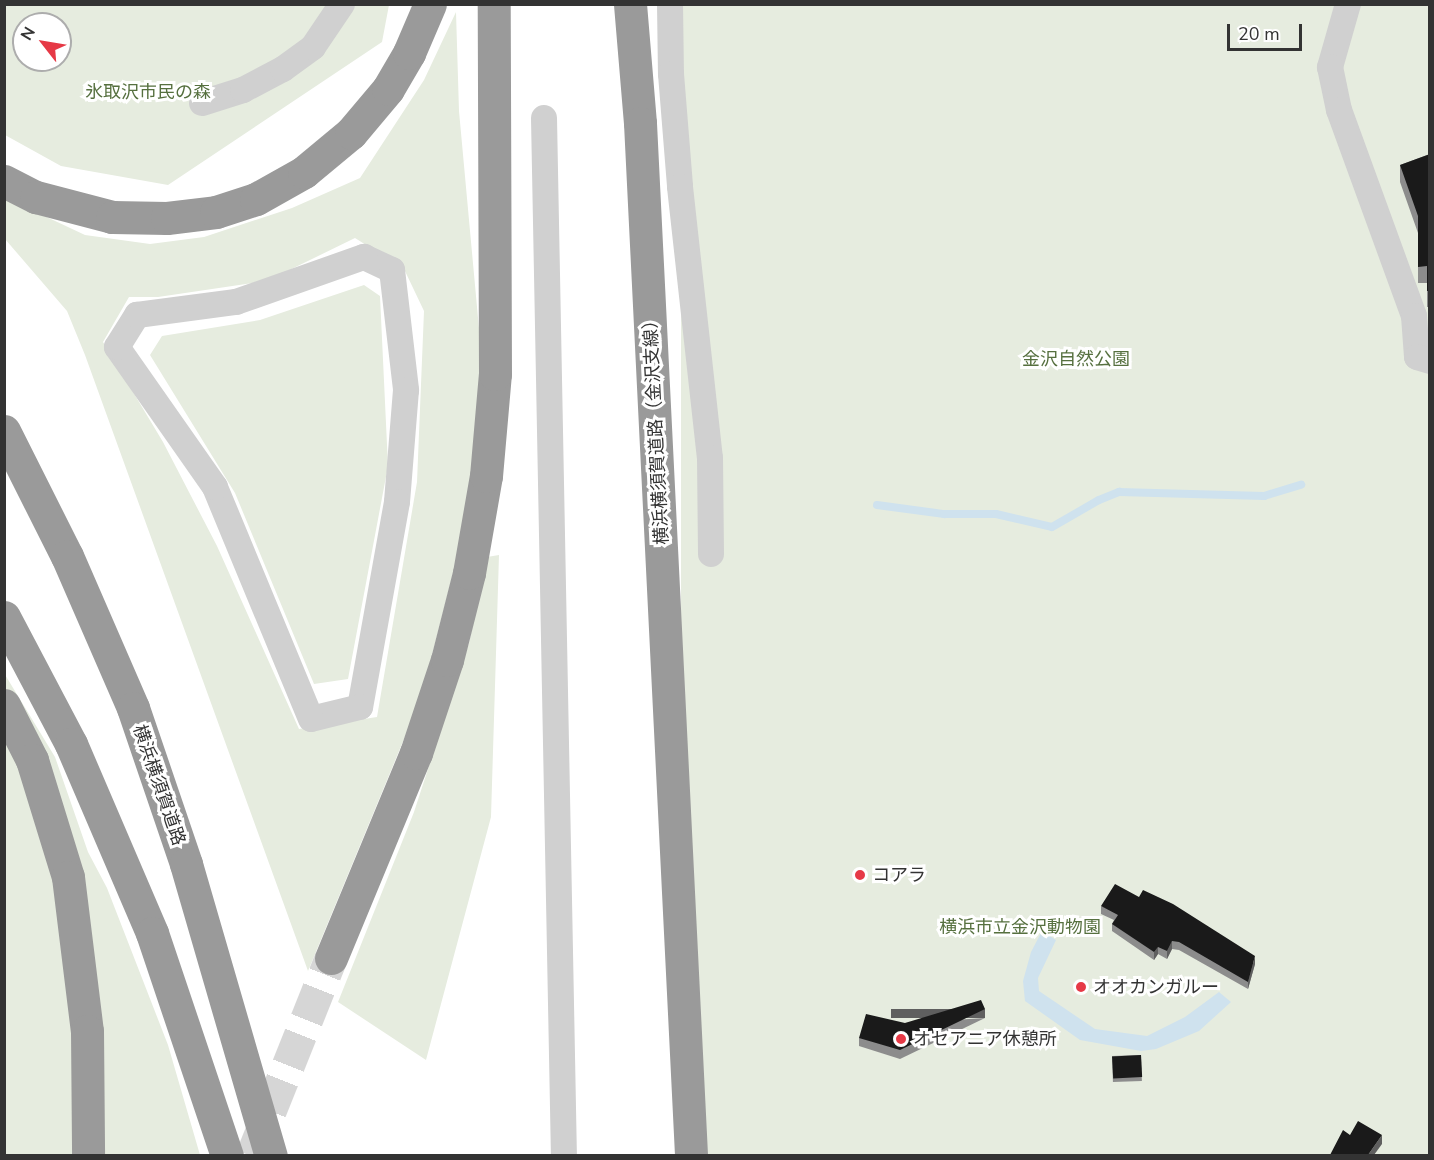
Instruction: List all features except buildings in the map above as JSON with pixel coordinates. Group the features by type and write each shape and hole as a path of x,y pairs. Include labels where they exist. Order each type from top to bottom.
{"highway":[{"path":"4,180 36,197 112,217 166,218 216,212 255,199 304,172 351,133 388,88 410,53 430,4"},
{"path":"331,958 416,753 447,660 469,573 486,476 495,374 494,4"},
{"name":"横浜横須賀道路（金沢支線）","path":"630,4 678,851"},
{"name":"横浜横須賀道路","path":"4,431 67,556 133,708 186,864 271,1155"},
{"path":"4,617 71,744 152,933 227,1155"},
{"path":"4,705 36,770 70,887 87,1031 88,1155"},
{"path":"678,851 691,1155"},
{"path":"678,851 709,1155"}],"lane":[{"path":"202,103 243,90 283,69 313,47 342,4"},
{"path":"670,4 671,74 679,176 710,458 711,554"},
{"path":"1348,4 1330,68 1339,110 1414,316 1417,357 1430,361"},
{"path":"544,118 564,1155"},
{"path":"363,256 392,270 406,390 398,502 360,707 311,719 215,487 117,347 137,315 236,302 363,256"}],"green space":[{"name":"氷取沢市民の森","path":"5,5 389,5 382,42 168,185 61,166 5,135"},
{"name":"金沢自然公園","path":"681,5 1429,5 1429,1156 681,1156"},
{"path":"456,12 459,111 485,394 469,511 421,698 308,971 85,355 67,311 5,239 4,197 85,235 150,244 204,237 292,208 360,178 424,80","holes":["355,238 404,269 424,311 417,482 377,717 299,729 217,546 163,442 103,342 129,297 158,297 267,281"]},
{"path":"364,285 380,296 388,466 348,679 314,684 235,493 150,355 162,336 260,320"},
{"path":"499,555 491,817 426,1060 338,1002 414,812 469,643 487,557"},
{"path":"4,673 55,757 88,852 107,888 168,1045 200,1155 5,1155"}],"water":[{"path":"1042,931 1056,940 1038,978 1039,991 1095,1029 1147,1036 1185,1017 1219,992 1231,1002 1199,1031 1156,1049 1141,1051 1080,1040 1025,1001 1023,981 1031,952"}],"waterway":[{"path":"877,505 944,514 996,514 1052,527 1099,500 1119,492 1264,496 1301,485"}],"tunnel":[{"path":"252,1156 331,958"}],"place":[{"name":"コアラ","path":"860,875"},
{"name":"オオカンガルー","path":"1081,987"},
{"name":"オセアニア休憩所","path":"901,1039"}],"park label":[{"name":"横浜市立金沢動物園","path":"1020,927"}]}
